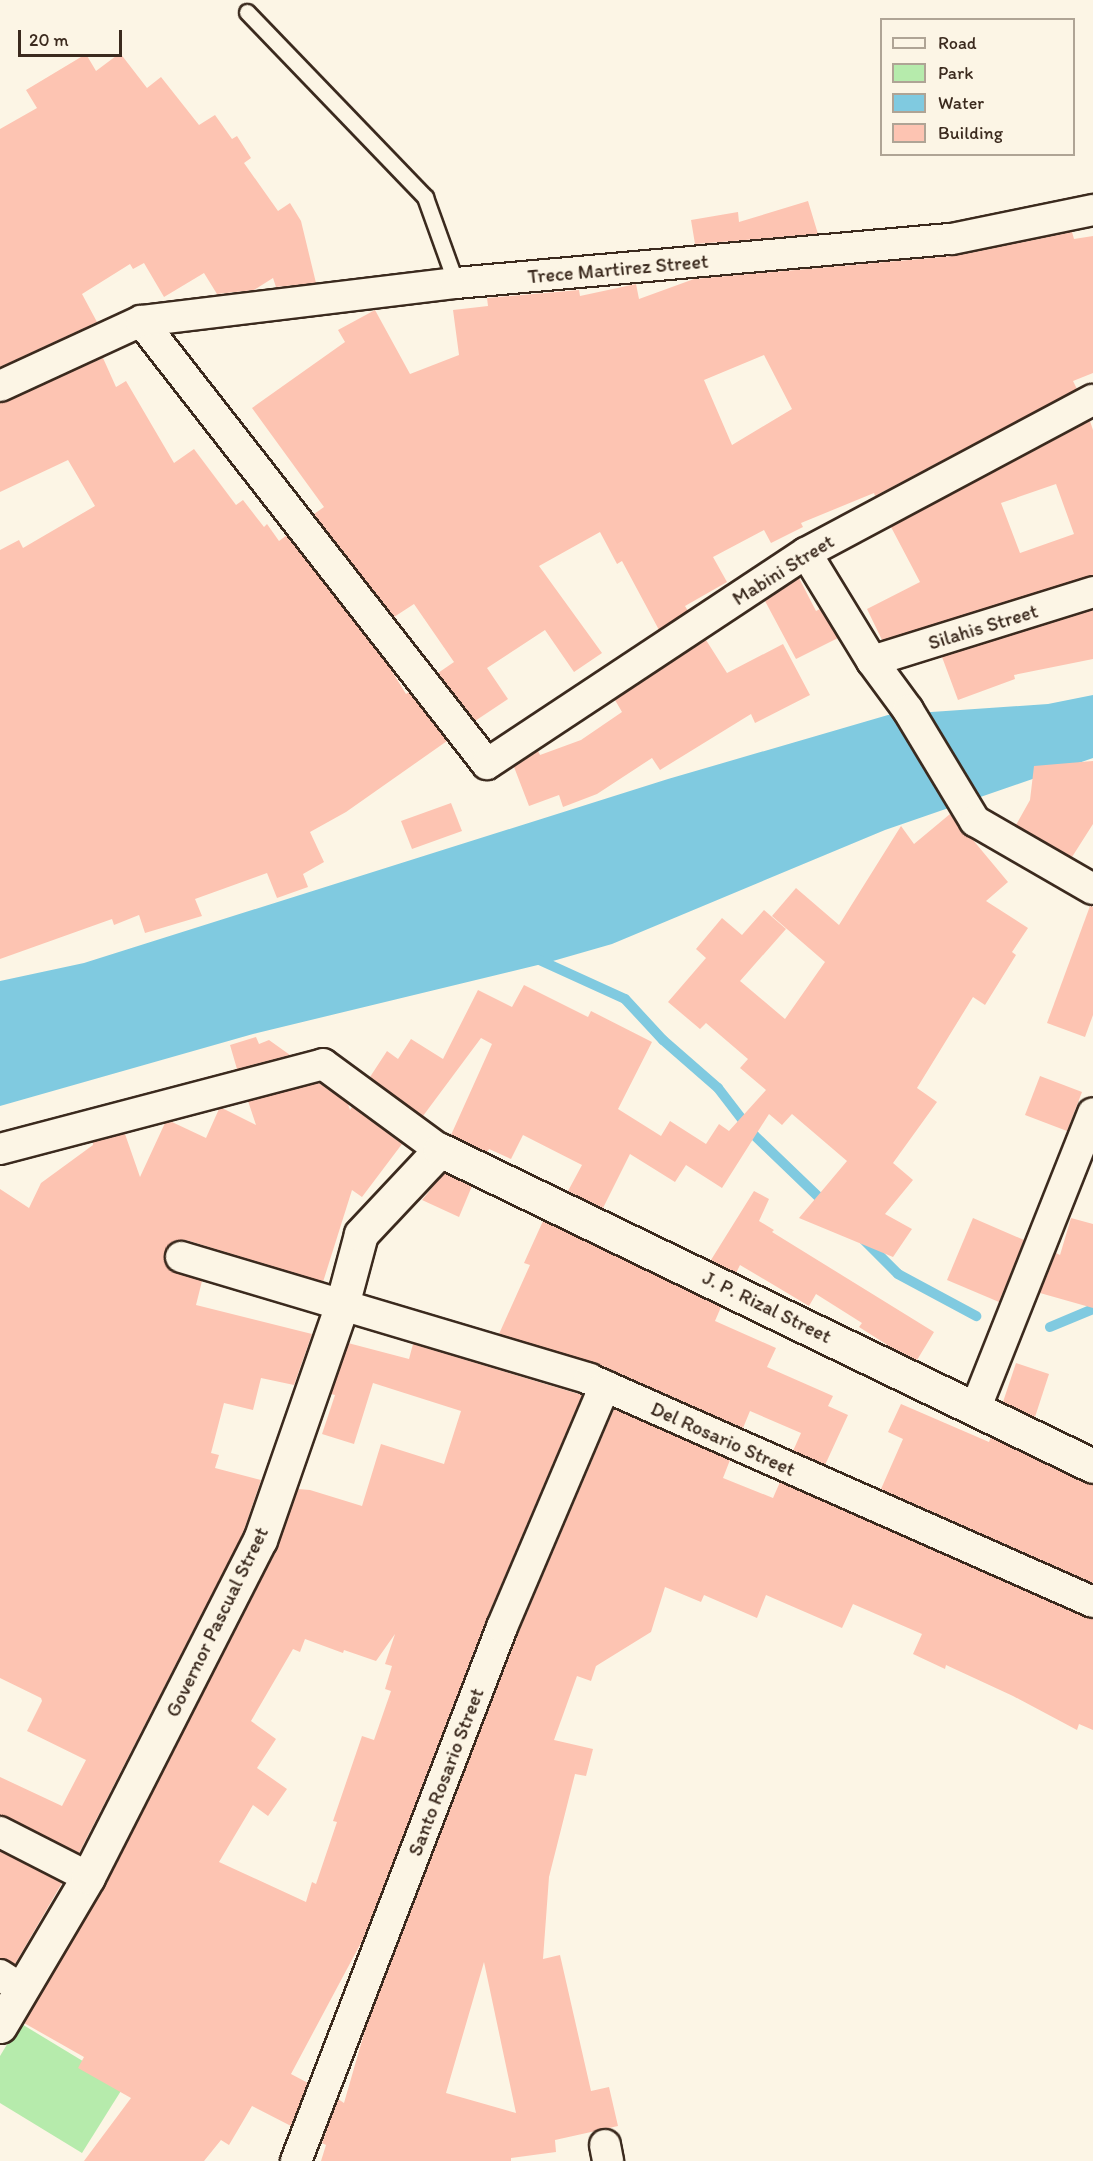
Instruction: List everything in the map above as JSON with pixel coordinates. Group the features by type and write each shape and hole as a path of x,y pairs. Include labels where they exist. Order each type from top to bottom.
{"street":[{"name":"Trece Martirez Street","path":"0,387 141,321 456,284 952,239 1093,210"},
{"name":"Mabini Street","path":"141,321 487,764 806,553 1093,400"},
{"path":"806,553 872,661 908,710 975,820 1093,889"},
{"name":"Silahis Street","path":"872,661 1093,592"},
{"path":"0,1149 323,1064 441,1150"},
{"path":"976,1407 1093,1113"},
{"name":"J. P. Rizal Street","path":"441,1150 976,1407 1093,1466"},
{"name":"Governor Pascual Street","path":"0,2026 12,1983 88,1876 260,1540 342,1305 361,1234 441,1150"},
{"name":"Del Rosario Street","path":"181,1257 604,1386 1093,1602"},
{"name":"Santo Rosario Street","path":"297,2161 502,1627 604,1386"},
{"path":"0,1832 88,1876"}],"lane":[{"path":"247,12 425,197 456,284"}],"green space":[{"path":"20,2023 124,2086 82,2153 0,2103 0,2056"}],"water":[{"path":"1093,695 1093,758 885,830 612,944 546,963 253,1034 0,1106 0,981 84,963 668,779 888,715 1048,704"}],"building":[{"path":"120,53 147,88 161,77 199,125 215,115 232,139 237,136 251,158 244,163 278,211 290,203 301,221 316,283 276,287 273,278 254,290 217,294 204,273 164,297 144,263 133,269 130,264 82,294 97,322 0,367 0,129 37,108 26,90 86,54 96,71"},
{"path":"808,201 818,234 695,244 691,220 738,212 739,222"},
{"path":"1072,232 1074,239 1093,236 1093,373 1073,381 1077,389 875,496 874,493 801,523 803,527 771,543 764,530 713,557 727,582 685,606 688,611 659,630 622,561 617,564 600,532 539,566 602,653 574,672 545,630 487,668 508,699 475,721 438,673 454,662 414,604 394,617 314,514 324,507 252,408 345,342 338,330 375,310 410,374 459,355 453,310 488,306 487,298 579,290 580,296 636,284 639,299 694,279 954,256","holes":["764,355 792,409 732,445 704,380"]},
{"path":"103,358 116,387 126,381 174,463 194,449 236,505 243,500 264,527 267,524 279,541 287,535 388,665 406,694 409,692 447,741 346,812 310,832 324,862 303,874 308,887 277,898 267,873 195,899 202,916 145,933 139,915 114,925 112,919 0,959 0,550 19,540 23,548 95,506 68,460 0,492 0,403"},
{"path":"1090,421 1093,430 1093,575 882,640 867,609 920,582 891,527","holes":["1056,484 1074,534 1020,553 1001,503"]},
{"path":"799,578 816,611 820,609 838,638 796,659 765,601"},
{"path":"1093,610 1093,659 1014,675 1015,679 958,700 942,657"},
{"path":"706,640 727,673 783,644 810,695 755,723 751,714 660,770 652,758 597,794 563,807 559,795 529,806 514,767 538,751 540,755 581,740 622,712 615,700"},
{"path":"1093,761 1093,824 1072,857 1016,825 1030,800 1034,766"},
{"path":"451,803 462,831 412,849 401,821"},
{"path":"950,814 961,830 973,840 1008,882 986,901 1028,928 1012,952 1016,955 985,1005 973,997 917,1088 937,1102 893,1163 913,1180 885,1214 912,1229 893,1257 799,1218 847,1161 792,1114 782,1125 769,1114 722,1188 686,1165 675,1182 630,1154 603,1208 568,1191 582,1165 523,1135 511,1159 489,1149 487,1152 451,1135 492,1044 481,1038 423,1116 370,1077 387,1051 398,1059 411,1039 443,1059 478,990 512,1007 524,985 588,1017 591,1011 652,1042 618,1109 661,1136 670,1121 706,1144 719,1124 729,1131 766,1090 740,1068 748,1059 706,1023 700,1029 668,1002 706,958 696,949 722,918 742,935 764,910 786,929 740,981 785,1019 825,962 772,916 796,888 839,925 901,826 914,844"},
{"path":"1090,906 1093,907 1093,1015 1085,1037 1047,1023"},
{"path":"256,1037 259,1044 269,1040 290,1055 237,1069 230,1045"},
{"path":"1040,1076 1082,1092 1067,1131 1025,1115"},
{"path":"319,1083 348,1104 350,1110 352,1107 402,1144 362,1197 352,1190 323,1282 186,1240 176,1240 165,1252 164,1260 169,1269 202,1281 196,1305 312,1334 294,1385 261,1378 253,1410 224,1403 211,1453 219,1455 215,1468 261,1480 243,1533 79,1853 0,1815 0,1777 62,1806 86,1760 27,1731 42,1701 41,1698 0,1678 0,1189 29,1208 41,1183 93,1145 93,1142 125,1134 140,1177 165,1123 172,1122 206,1138 219,1109 222,1108 256,1125 248,1101"},
{"path":"444,1173 472,1186 459,1217 422,1200"},
{"path":"754,1191 769,1199 759,1221 774,1230 772,1232 934,1332 917,1360 859,1327 862,1323 816,1294 809,1306 740,1265 736,1273 711,1260"},
{"path":"973,1218 1024,1240 999,1302 947,1280"},
{"path":"1071,1218 1093,1224 1093,1308 1040,1293 1056,1253 1060,1255"},
{"path":"543,1221 721,1307 715,1321 776,1348 767,1367 833,1396 828,1406 848,1415 825,1465 793,1451 801,1433 750,1411 743,1428 596,1363 499,1334 530,1265 524,1263"},
{"path":"348,1343 409,1359 413,1344 582,1395 486,1620 363,1939 291,2074 308,2083 291,2126 252,2106 229,2145 221,2140 204,2161 84,2161 131,2098 78,2068 84,2057 24,2023 105,1886 277,1549 298,1489 310,1490 362,1506 381,1444 444,1464 461,1411 373,1383 354,1444 322,1434 335,1395 331,1394","holes":["395,1634 385,1664 392,1666 385,1689 391,1691 374,1740 362,1736 333,1821 337,1822 316,1884 312,1882 306,1902 219,1862 253,1805 268,1816 287,1789 257,1768 276,1739 251,1721 293,1649 300,1652 305,1639 343,1653 344,1650 376,1661"]},
{"path":"1016,1363 1049,1374 1035,1417 1003,1402"},
{"path":"901,1404 989,1442 991,1437 1093,1485 1093,1583 881,1489 903,1439 888,1432"},
{"path":"614,1409 730,1460 723,1478 773,1498 780,1482 1093,1619 1093,1730 1079,1724 1077,1730 1013,1696 946,1665 945,1669 913,1654 922,1634 853,1604 842,1628 766,1595 757,1618 704,1595 701,1602 665,1587 651,1632 596,1666 591,1681 577,1676 554,1740 593,1749 586,1776 575,1774 549,1877 543,1959 560,1955 591,2091 609,2087 618,2126 555,2140 556,2152 511,2158 511,2161 321,2161 326,2145 322,2143 338,2099 344,2103 365,2030 518,1634","holes":["484,1962 516,2113 446,2093"]},
{"path":"0,1851 62,1883 15,1964 0,1958"}],"waterway":[{"path":"535,958 625,999 663,1040 718,1088 754,1135 828,1206"},
{"path":"863,1239 898,1274 976,1316"},
{"path":"1050,1327 1093,1309"}]}
